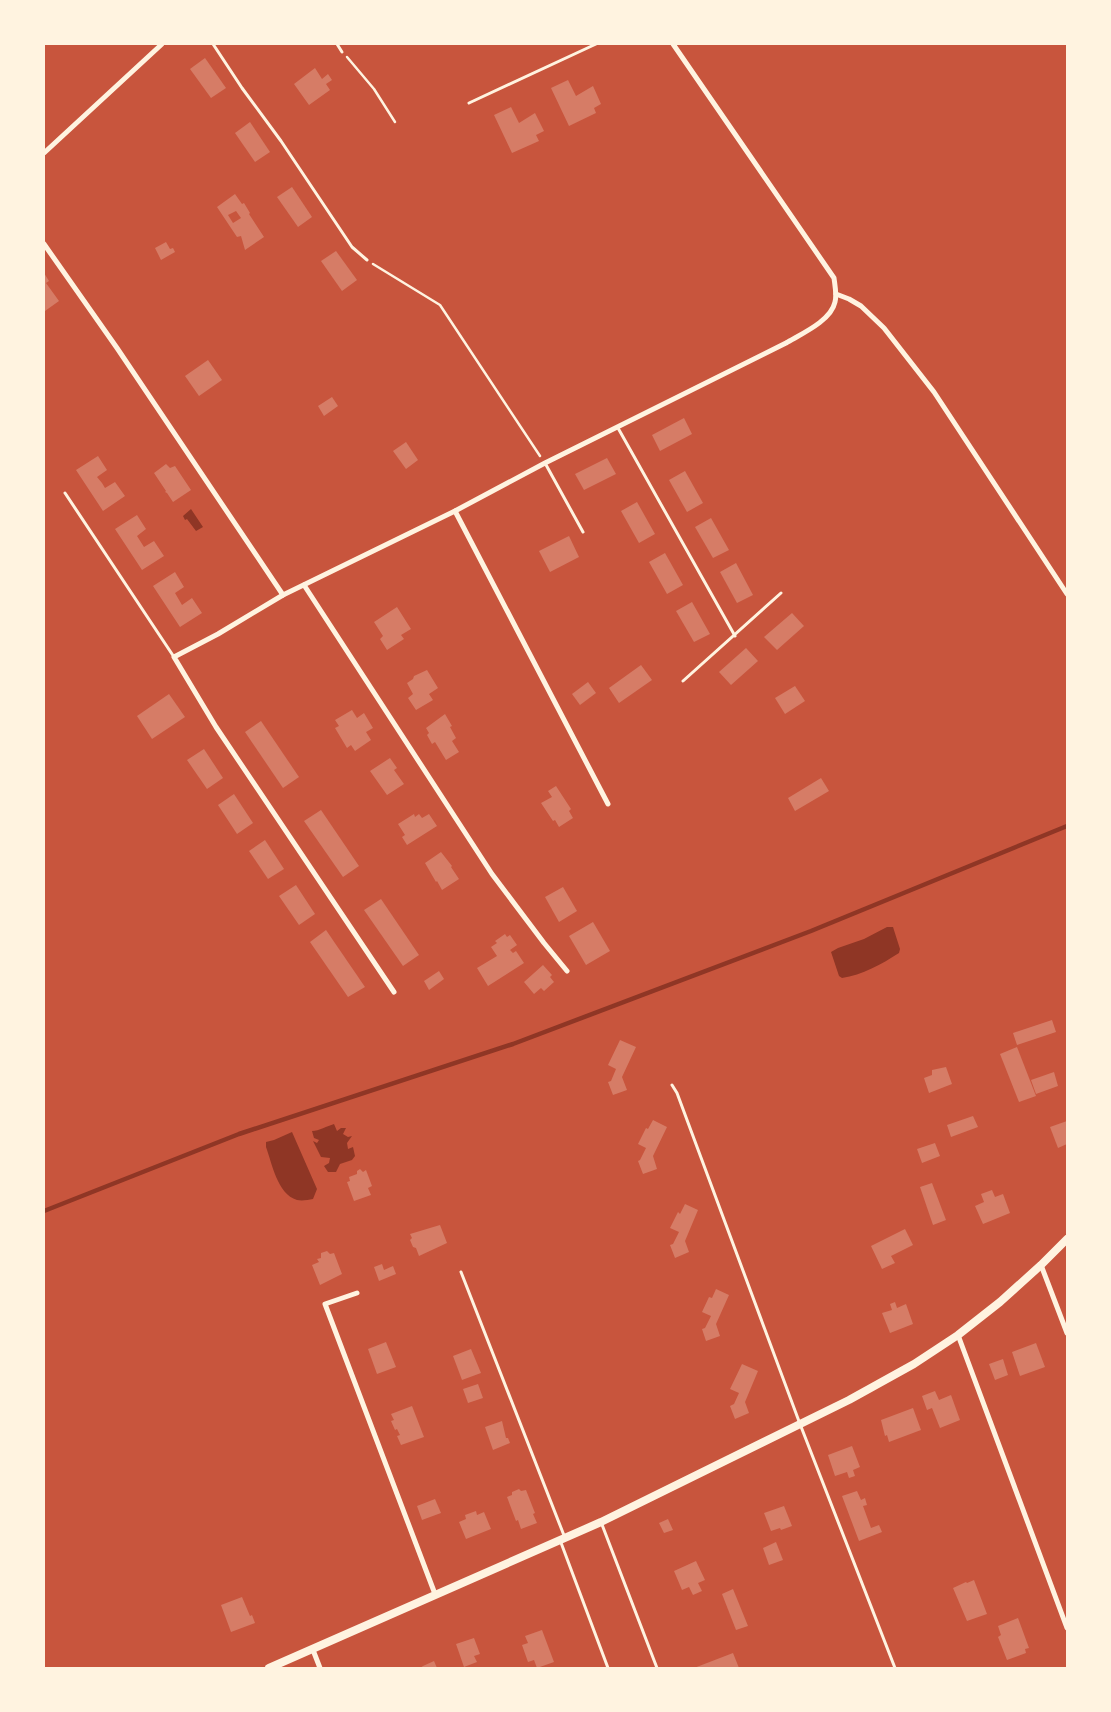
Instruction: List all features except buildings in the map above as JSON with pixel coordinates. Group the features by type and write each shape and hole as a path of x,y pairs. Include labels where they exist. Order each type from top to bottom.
{"street":[{"path":"44,153 162,44"},
{"path":"394,992 216,727 174,657 218,634 283,595 455,511 545,463 786,343 819,323 830,312 835,303 834,278 672,44"},
{"path":"44,244 283,595"},
{"path":"836,294 850,299 861,306 884,328 934,392 1067,594"},
{"path":"455,511 608,804"},
{"path":"304,585 492,874 567,971"},
{"path":"270,1668 601,1522 849,1400 906,1368 958,1335 1041,1266 1067,1239"},
{"path":"1041,1266 1067,1333"},
{"path":"357,1293 325,1304 435,1594"},
{"path":"958,1335 1067,1628"},
{"path":"312,1650 320,1668"}],"lane":[{"path":"213,44 352,247 367,260"},
{"path":"336,44 342,52"},
{"path":"469,103 596,44"},
{"path":"618,428 735,636"},
{"path":"545,463 583,532"},
{"path":"65,493 174,657"},
{"path":"683,681 781,593"},
{"path":"672,1084 894,1668"},
{"path":"461,1272 562,1539 608,1668"},
{"path":"601,1522 657,1668"}],"path":[{"path":"342,52 374,89 395,122"},
{"path":"367,260 440,305 545,463"}],"shaded area":[{"path":"191,509 203,527 196,531 183,516"},
{"path":"887,927 893,927 900,949 899,953 864,972 849,977 842,978 839,976 831,952 864,939"},
{"path":"334,1124 337,1131 341,1128 346,1128 343,1134 348,1137 352,1136 347,1143 348,1149 353,1147 355,1156 352,1160 340,1164 336,1172 328,1172 324,1166 329,1163 330,1158 321,1157 313,1141 317,1143 319,1140 314,1138 312,1131"},
{"path":"292,1132 317,1189 313,1199 297,1200 290,1197 276,1177 266,1147 266,1142"}],"waterway":[{"path":"44,1211 239,1134 513,1044 811,931 1067,826"}]}
